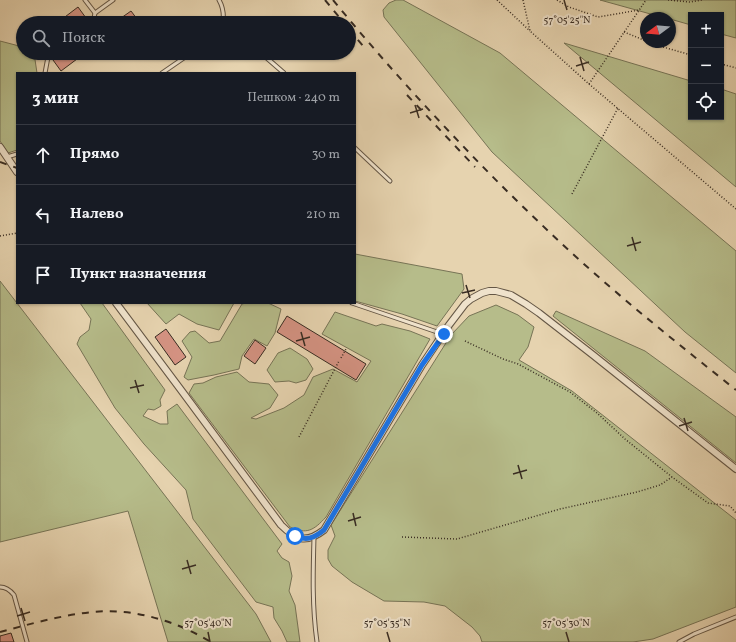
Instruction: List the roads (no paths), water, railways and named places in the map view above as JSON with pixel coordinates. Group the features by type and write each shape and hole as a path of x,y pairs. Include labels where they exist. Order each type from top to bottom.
{"street":[{"path":"0,147 16,170"},
{"path":"117,304 281,525 288,532 300,538 314,537 324,530 422,365 465,304 476,296 489,291 496,291 511,295 554,324 736,469"}],"lane":[{"path":"85,0 95,13"},
{"path":"94,16 95,13 113,0"},
{"path":"220,0 224,16"},
{"path":"45,72 47,60"},
{"path":"164,72 182,60"},
{"path":"269,60 283,72"},
{"path":"356,149 390,181"},
{"path":"7,157 16,154"},
{"path":"355,304 444,334"},
{"path":"314,537 313,595 317,642"},
{"path":"0,586 5,587 14,595 27,642"},
{"path":"679,642 694,634 736,617"}],"railway":[{"path":"325,0 338,16"},
{"path":"333,0 347,16"},
{"path":"356,27 428,109 524,208 626,301 736,390"},
{"path":"356,38 363,46"},
{"path":"407,95 475,167"},
{"path":"0,162 16,168"},
{"path":"0,632 70,615 108,611 139,614 169,622 211,642"}]}
